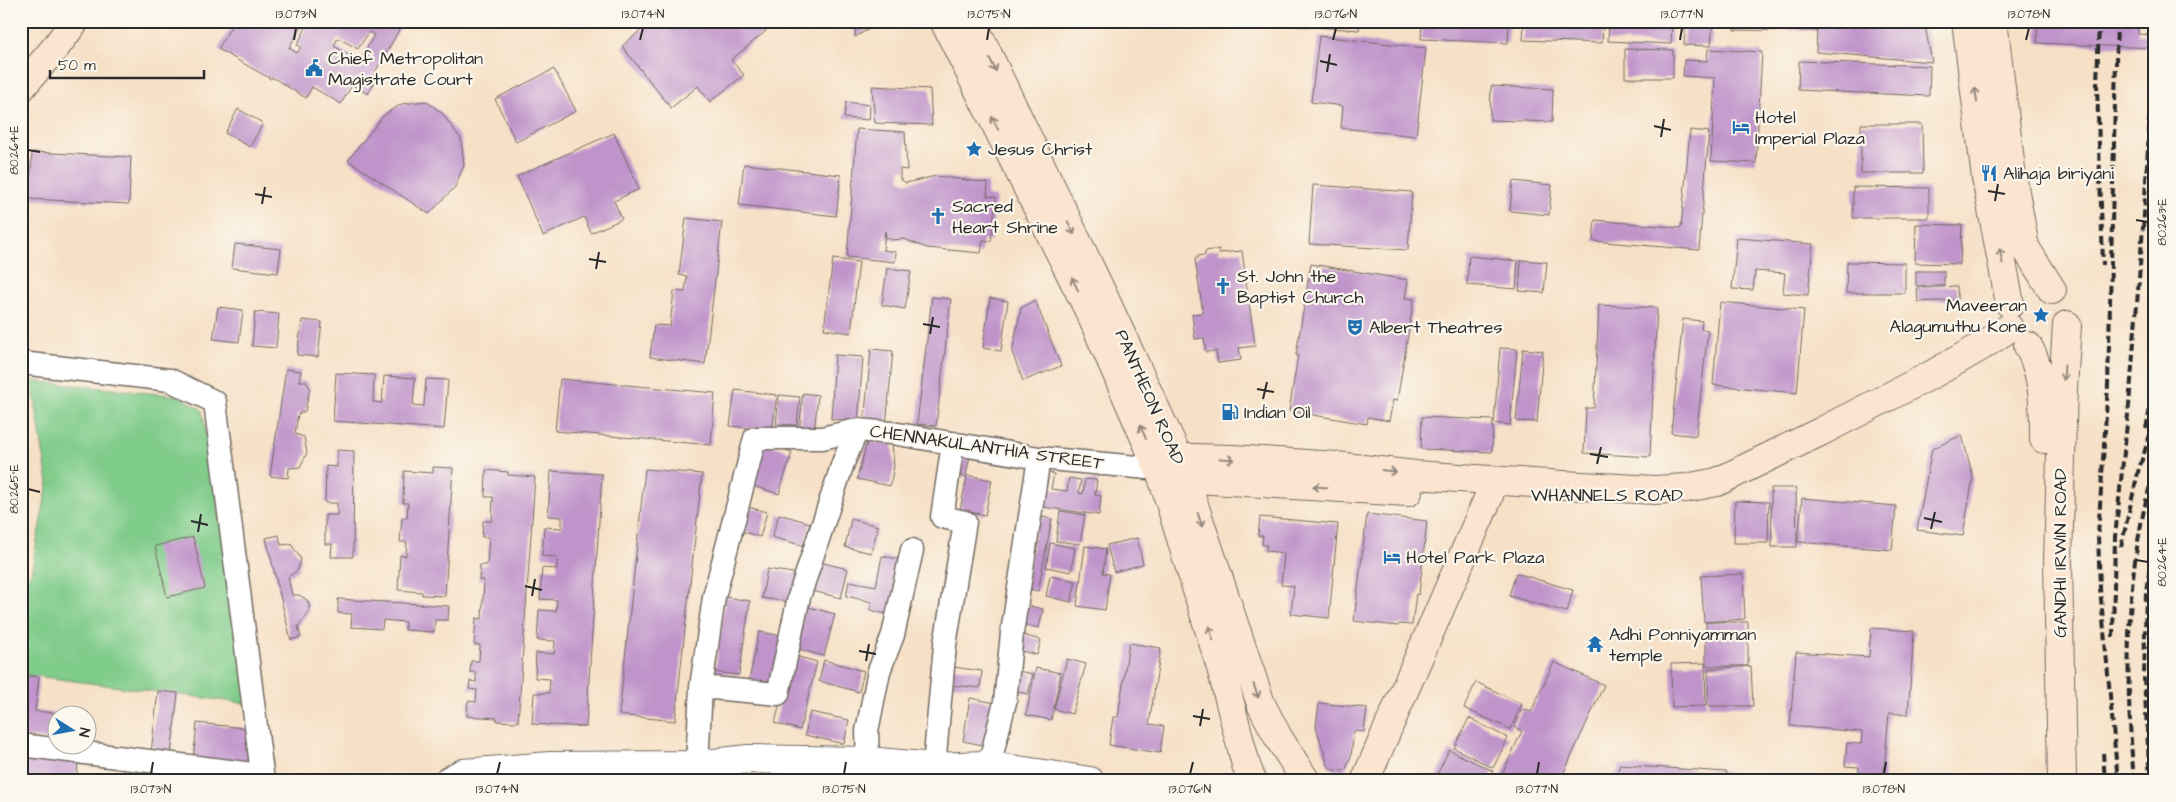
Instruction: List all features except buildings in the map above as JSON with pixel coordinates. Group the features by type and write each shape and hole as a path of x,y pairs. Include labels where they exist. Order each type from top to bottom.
{"main road":[{"path":"21,88 56,48 75,21"},
{"name":"PANTHEON ROAD","path":"944,21 1168,468"},
{"name":"PANTHEON ROAD","path":"972,21 1103,295 1168,468 1231,656 1246,776"},
{"name":"GANDHI IRWIN ROAD","path":"1966,21 1986,178 2015,328 2039,372 2044,427 2046,781"},
{"path":"1993,21 2011,170 2025,246 2052,290 2066,305 2068,315 2067,325 2063,334 2048,346 2015,328 2015,296 2033,286 2052,290"},
{"name":"GANDHI IRWIN ROAD","path":"2062,781 2058,561 2062,388 2067,325"},
{"name":"WHANNELS ROAD","path":"1168,468 1327,466 1491,488 1674,498 1712,490 1828,438 1934,385 1990,353 2015,328"},
{"path":"1365,781 1491,488"},
{"name":"PANTHEON ROAD","path":"1231,656 1306,781"}],"street":[{"path":"21,363 170,380 215,402 262,778 21,745"},
{"name":"CHENNAKULANTHIA STREET","path":"701,687 714,597 755,438 822,438 857,430 954,443 1039,458 1168,468"},
{"path":"697,765 701,687 778,694 799,597 843,463 857,430"},
{"path":"934,767 945,645 965,522 942,517 954,443"},
{"path":"986,773 1005,702 1012,633 1039,458"},
{"path":"868,761 867,731 879,671 893,635 912,550"},
{"path":"448,781 463,773 550,766 697,765 748,758 868,761 1090,781"}],"green space":[{"path":"32,381 180,396 202,410 251,704 21,674 21,589 31,573 48,483"}],"railway":[{"path":"2099,21 2097,85 2103,265"},
{"path":"2117,21 2108,385 2098,535 2100,588 2118,781"},
{"path":"2113,637 2115,537 2129,405 2144,215 2155,30"},
{"path":"2146,429 2155,383"},
{"path":"2121,547 2138,472 2155,419"},
{"path":"2134,781 2129,702 2132,584 2137,545 2155,468"},
{"path":"2150,781 2144,678 2146,591 2155,538"},
{"path":"2103,753 2105,781"}],"place":[{"name":"Chief Metropolitan Magistrate Court","path":"314,68"},
{"name":"Hotel Imperial Plaza","path":"1741,127"},
{"name":"Jesus Christ","path":"974,149"},
{"name":"Alihaja biriyani","path":"1989,173"},
{"name":"Sacred Heart Shrine","path":"938,216"},
{"name":"St. John the Baptist Church","path":"1223,286"},
{"name":"Maveeran Alagumuthu Kone","path":"2041,315"},
{"name":"Albert Theatres","path":"1355,327"},
{"name":"Indian Oil","path":"1230,412"},
{"name":"Hotel Park Plaza","path":"1392,557"},
{"name":"Adhi Ponniyamman temple","path":"1595,644"}]}
